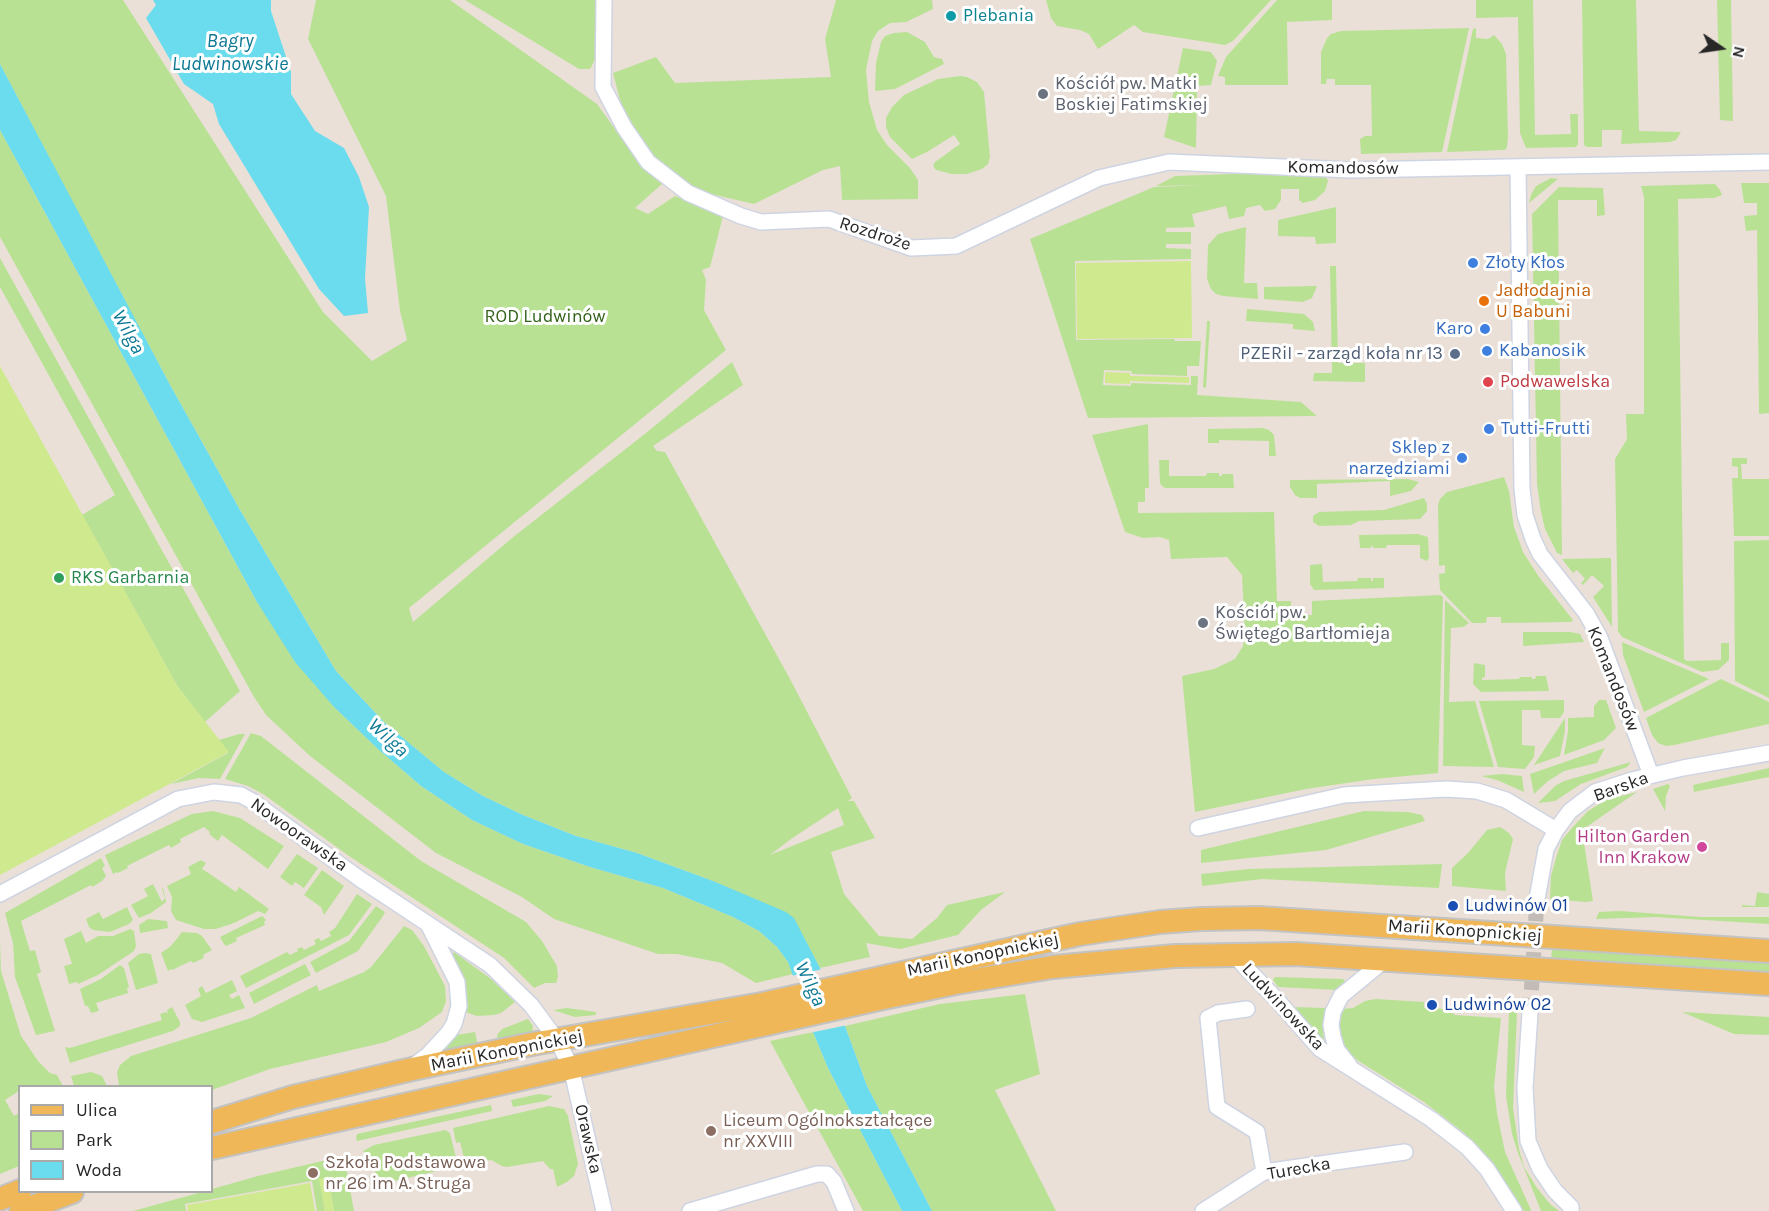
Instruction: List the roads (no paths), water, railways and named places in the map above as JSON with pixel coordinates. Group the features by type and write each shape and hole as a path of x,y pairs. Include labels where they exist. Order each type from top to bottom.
{"main road":[{"name":"Marii Konopnickiej","path":"213,1148 571,1067 764,1014 882,988 1080,934 1160,922 1226,918 1393,926 1769,951"},
{"name":"Marii Konopnickiej","path":"882,988 956,983 1053,967 1130,959 1233,954 1296,954 1386,959 1769,984"},
{"name":"Marii Konopnickiej","path":"213,1122 293,1097 408,1070 557,1040 764,1014"},
{"path":"0,1198 18,1192"},
{"path":"21,1211 67,1193"}],"street":[{"name":"Rozdroże","path":"604,0 603,87 624,127 648,162 688,193 741,216 761,222 830,219 911,248 956,246 1099,178 1168,162"},
{"name":"Komandosów","path":"1168,162 1351,170 1769,162"},
{"name":"Komandosów","path":"1518,167 1522,489 1525,515 1540,554 1586,613 1600,638 1651,776"},
{"name":"Barska","path":"1537,899 1546,849 1556,830 1570,811 1595,792 1651,776 1769,753"},
{"path":"1198,828 1344,795 1446,789 1477,791 1506,800 1556,830"},
{"name":"Nowoorawska","path":"0,894 178,799 214,792 241,795 360,879 490,965 531,1005 557,1040"},
{"path":"408,1070 428,1055 449,1032 459,1006 458,982 428,923"},
{"name":"Ludwinowska","path":"1233,954 1320,1049 1431,1119 1467,1147 1486,1169 1514,1211"},
{"name":"Ludwinowska","path":"1364,1078 1337,1050 1331,1025 1333,1012 1341,996 1386,959"},
{"path":"1247,1009 1218,1013 1208,1018 1217,1107 1257,1132 1264,1172"},
{"path":"1530,1013 1525,1088 1528,1141 1540,1169 1554,1191 1570,1207 1570,1211"},
{"name":"Orawska","path":"557,1040 571,1067 604,1211"},
{"name":"Turecka","path":"1203,1211 1264,1172 1405,1152"},
{"path":"690,1211 817,1174 827,1174 834,1182 846,1211"}],"water":[{"name":"Bagry Ludwinowskie","path":"153,0 271,0 271,11 291,72 291,94 315,131 344,148 359,177 369,207 365,278 368,313 344,316 319,289 219,124 213,104 184,84 146,18 156,5"},
{"name":"Wilga","path":"0,64 169,383 240,510 336,671 385,723 444,772 483,796 576,836 637,853 713,881 786,912 794,918 820,968 867,1086 932,1211 902,1211 828,1068 788,962 777,947 759,931 733,917 663,888 590,867 523,844 472,820 421,786 378,749 334,707 295,662 257,602 0,130"}],"tunnel":[{"path":"1530,1013 1537,899"}],"place":[{"name":"Plebania","path":"951,16"},
{"name":"Kościół pw. Matki Boskiej Fatimskiej","path":"1043,94"},
{"name":"Złoty Kłos","path":"1473,263"},
{"name":"Jadłodajnia U Babuni","path":"1484,301"},
{"name":"Karo","path":"1485,329"},
{"name":"Kabanosik","path":"1487,351"},
{"name":"PZERiI - zarząd koła nr 13","path":"1455,354"},
{"name":"Podwawelska","path":"1488,382"},
{"name":"Tutti-Frutti","path":"1489,429"},
{"name":"Sklep z narzędziami","path":"1462,458"},
{"name":"RKS Garbarnia","path":"59,578"},
{"name":"Kościół pw. Świętego Bartłomieja","path":"1203,623"},
{"name":"Hilton Garden Inn Krakow","path":"1702,847"},
{"name":"Ludwinów 01","path":"1453,906"},
{"name":"Ludwinów 02","path":"1432,1005"},
{"name":"Liceum Ogólnokształcące nr XXVIII","path":"711,1131"},
{"name":"Szkoła Podstawowa nr 26 im A. Struga","path":"313,1173"}],"park label":[{"name":"ROD Ludwinów","path":"545,317"}]}
